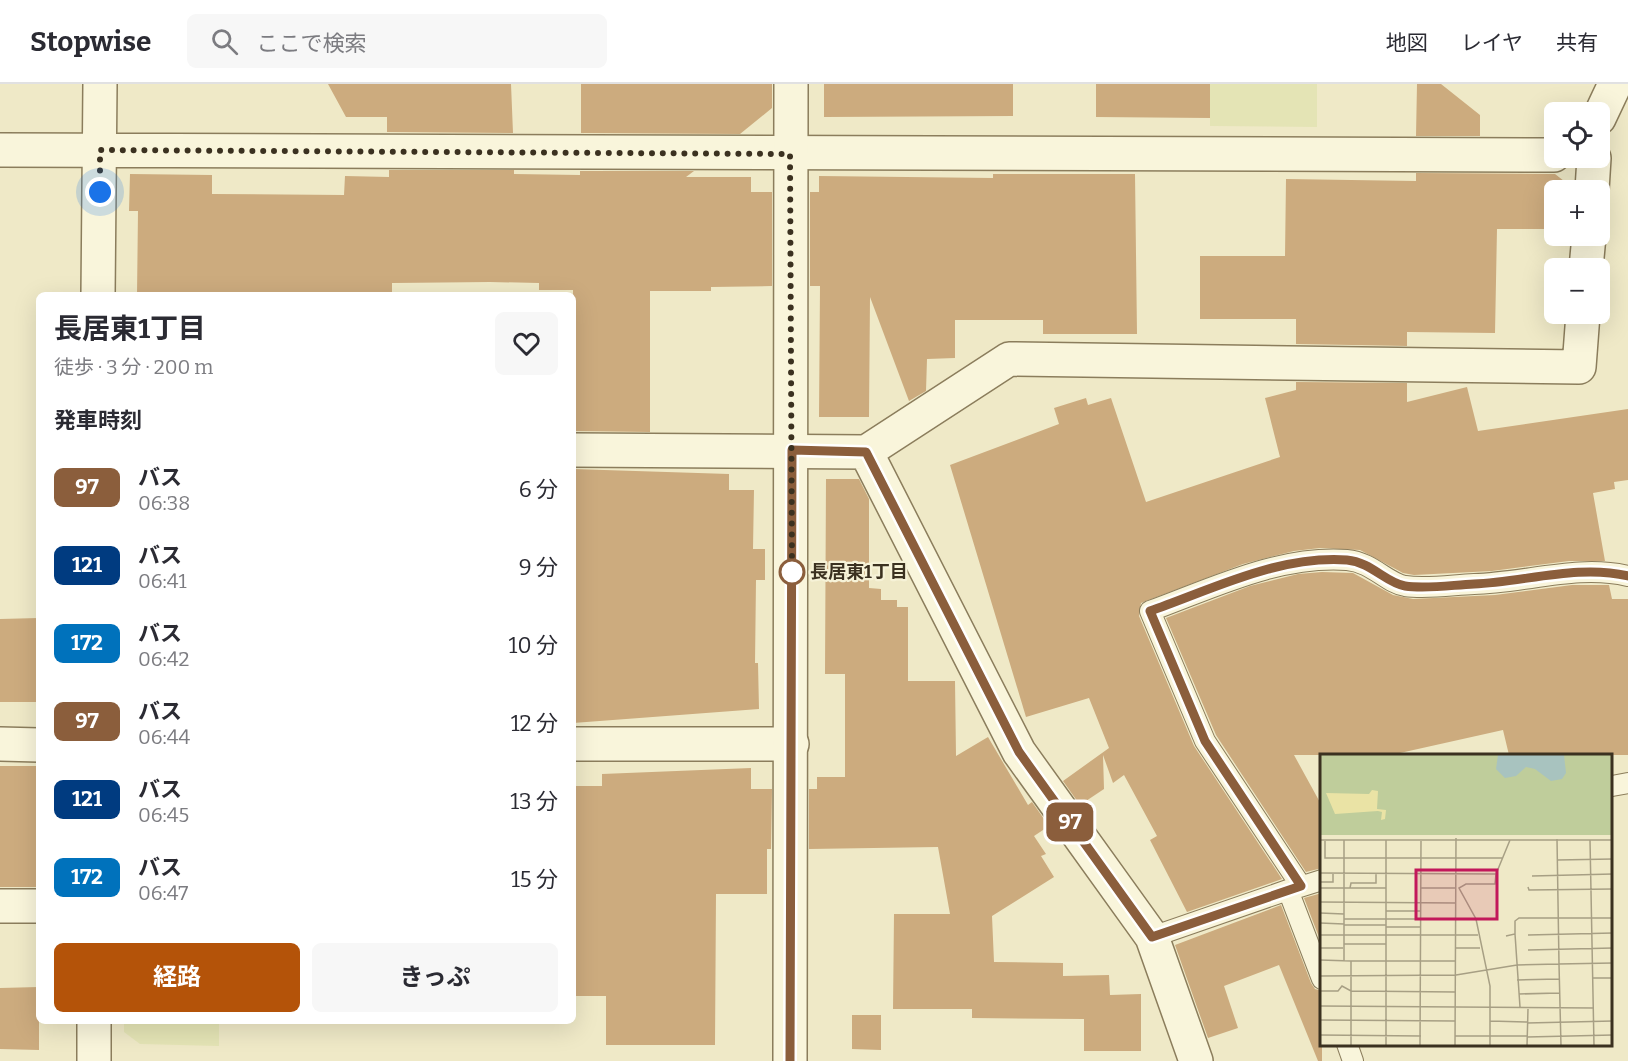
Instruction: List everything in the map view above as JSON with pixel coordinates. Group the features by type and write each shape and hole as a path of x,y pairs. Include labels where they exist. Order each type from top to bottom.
{"street":[{"path":"98,292 100,84"},
{"path":"790,1061 791,84"},
{"path":"1607,102 1615,84"},
{"path":"0,150 1544,155"},
{"path":"576,450 866,452 1009,359 1579,367 1582,324"},
{"path":"866,452 1019,752 1152,937 1196,1061"},
{"path":"0,744 36,745"},
{"path":"576,744 792,744"},
{"path":"0,906 36,906"},
{"path":"94,1024 94,1061"}],"lane":[{"path":"1320,972 1295,888 1205,741 1150,611 1279,565 1323,560 1350,560 1368,565 1403,586 1477,584 1605,571 1628,576"},
{"path":"1613,786 1628,783"},
{"path":"1152,937 1320,881"},
{"path":"1348,1046 1353,1061"}],"green space":[{"path":"1210,84 1317,84 1317,127 1210,126"},
{"path":"124,1024 219,1024 219,1046 140,1044 124,1032"}],"building":[{"path":"328,84 511,84 513,133 387,132 387,117 346,117"},
{"path":"581,84 772,84 772,108 740,134 581,133"},
{"path":"824,84 1013,84 1013,116 824,117"},
{"path":"1096,84 1210,84 1210,118 1096,117"},
{"path":"1417,84 1441,84 1480,115 1480,136 1416,136"},
{"path":"389,170 514,170 514,174 580,175 580,171 694,171 686,177 751,177 751,192 772,192 772,286 711,287 711,291 650,291 650,432 576,431 576,292 573,290 539,290 539,283 490,282 392,283 392,292 137,292 138,211 129,211 130,174 212,175 212,194 344,195 345,176 389,177"},
{"path":"1416,173 1555,174 1563,180 1544,180 1544,229 1497,229 1495,333 1407,332 1407,346 1296,344 1296,319 1200,319 1200,256 1285,256 1286,179 1416,181"},
{"path":"993,174 1135,174 1137,334 1043,334 1043,320 955,320 955,358 927,359 926,391 909,401 870,297 869,417 819,417 820,286 810,286 810,192 819,192 819,176 993,178"},
{"path":"1296,382 1407,383 1407,402 1467,387 1478,431 1628,409 1628,480 1614,482 1615,489 1593,493 1605,561 1569,561 1492,571 1414,575 1403,573 1360,550 1320,548 1294,551 1243,564 1141,603 1139,616 1194,746 1282,879 1187,912 1150,840 1157,836 1124,775 1113,783 1103,755 1104,789 1080,805 1063,781 1109,748 1089,698 1026,717 950,465 1059,424 1054,408 1086,398 1088,405 1111,398 1146,502 1280,457 1265,398 1296,390"},
{"path":"576,469 729,474 729,490 754,490 753,549 765,549 765,580 756,580 755,663 758,663 759,709 576,723"},
{"path":"826,479 859,479 869,499 869,588 881,589 881,600 897,600 897,607 908,607 908,681 955,681 956,756 988,737 1028,805 1032,802 1049,826 1034,836 1046,854 1041,856 1054,877 992,916 994,962 1063,963 1063,976 1109,975 1110,995 1141,994 1141,1051 1084,1051 1084,1019 972,1018 972,1009 893,1009 894,914 950,914 938,847 809,849 809,789 817,789 817,777 845,777 845,674 825,674"},
{"path":"1353,573 1393,595 1413,599 1495,595 1572,585 1609,585 1612,599 1628,599 1628,755 1509,754 1503,730 1395,754 1294,755 1320,802 1320,868 1306,872 1216,735 1166,618 1250,586 1298,574"},
{"path":"36,618 36,702 0,702 0,619"},
{"path":"0,766 36,766 36,887 0,887"},
{"path":"751,768 751,789 772,789 771,849 767,849 767,894 716,894 715,1045 606,1045 606,996 576,996 576,786 602,786 602,774"},
{"path":"1320,894 1320,940 1304,898"},
{"path":"1281,905 1311,983 1315,989 1320,990 1322,1061 1318,1061 1279,965 1224,986 1238,1028 1208,1038 1175,945"},
{"path":"36,987 39,1050 0,1049 0,988"},
{"path":"852,1015 881,1015 881,1050 852,1049"}],"bus line":[{"name":"97","path":"790,1061 792,450 866,452 1019,752 1152,937 1301,886 1205,741 1150,611 1279,565 1323,560 1350,560 1368,565 1403,586 1477,584 1605,571 1628,576"}],"place":[{"name":"長居東1丁目","path":"792,572"}],"route":[{"path":"100,192 100,150 790,154 792,572"}]}
